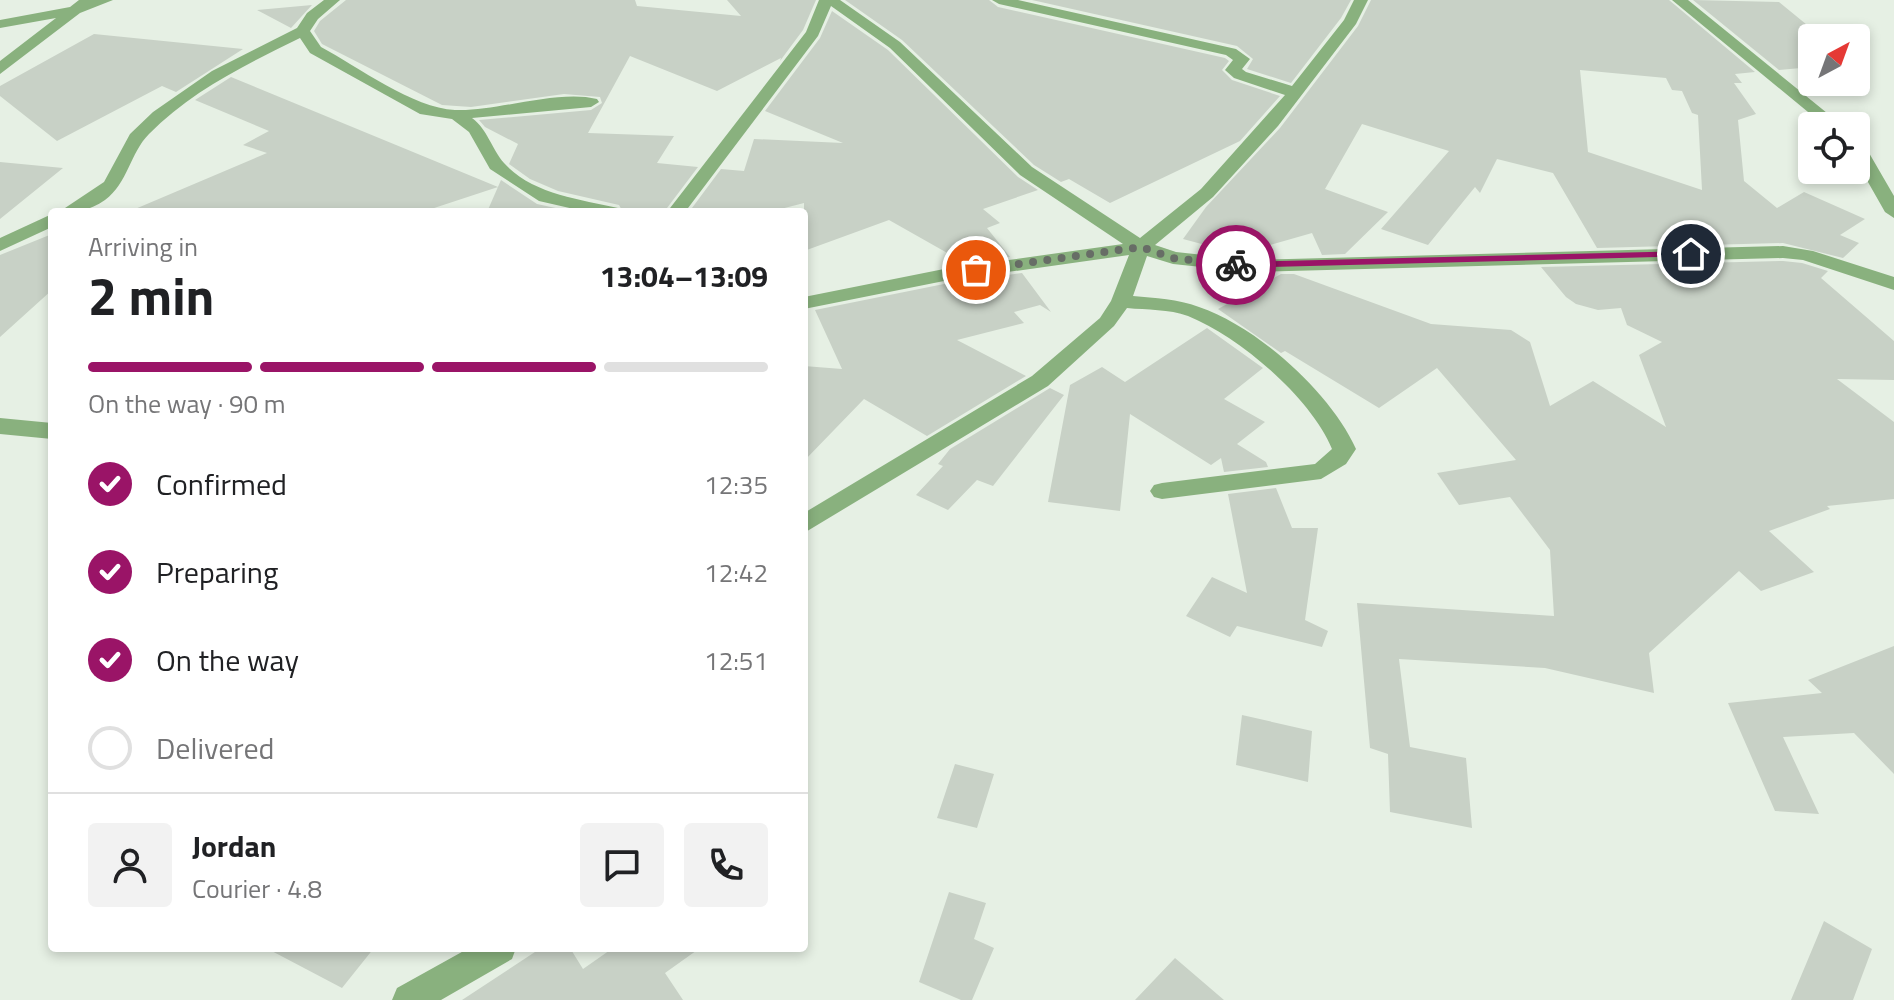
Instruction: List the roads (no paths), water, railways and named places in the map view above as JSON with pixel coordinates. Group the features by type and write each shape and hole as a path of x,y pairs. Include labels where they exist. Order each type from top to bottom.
{"street":[{"path":"0,24 106,0"},
{"path":"76,208 110,186 139,134 188,93 232,66 303,31 312,16 333,0"},
{"path":"679,208 813,33 828,0 894,45 1026,171 1141,247 1173,258 1249,266 1783,252 1845,267 1894,284"},
{"path":"999,0 1231,52 1242,59 1233,70 1240,75 1296,93"},
{"path":"808,522 1040,381 1107,322 1121,301 1141,247 1207,193 1296,93 1351,21 1361,0"},
{"path":"1679,0 1820,112"},
{"path":"0,69 82,5"},
{"path":"303,31 315,50 412,103 439,114 457,115 591,102"},
{"path":"457,115 476,129 496,165 509,176 545,197 593,208"},
{"path":"1870,170 1894,212"},
{"path":"0,245 48,222"},
{"path":"808,302 944,275 1141,247"},
{"path":"1121,301 1193,311 1242,339 1267,356 1340,435 1344,449 1321,471 1162,491"},
{"path":"0,426 48,431"},
{"path":"409,1000 493,952"}]}
